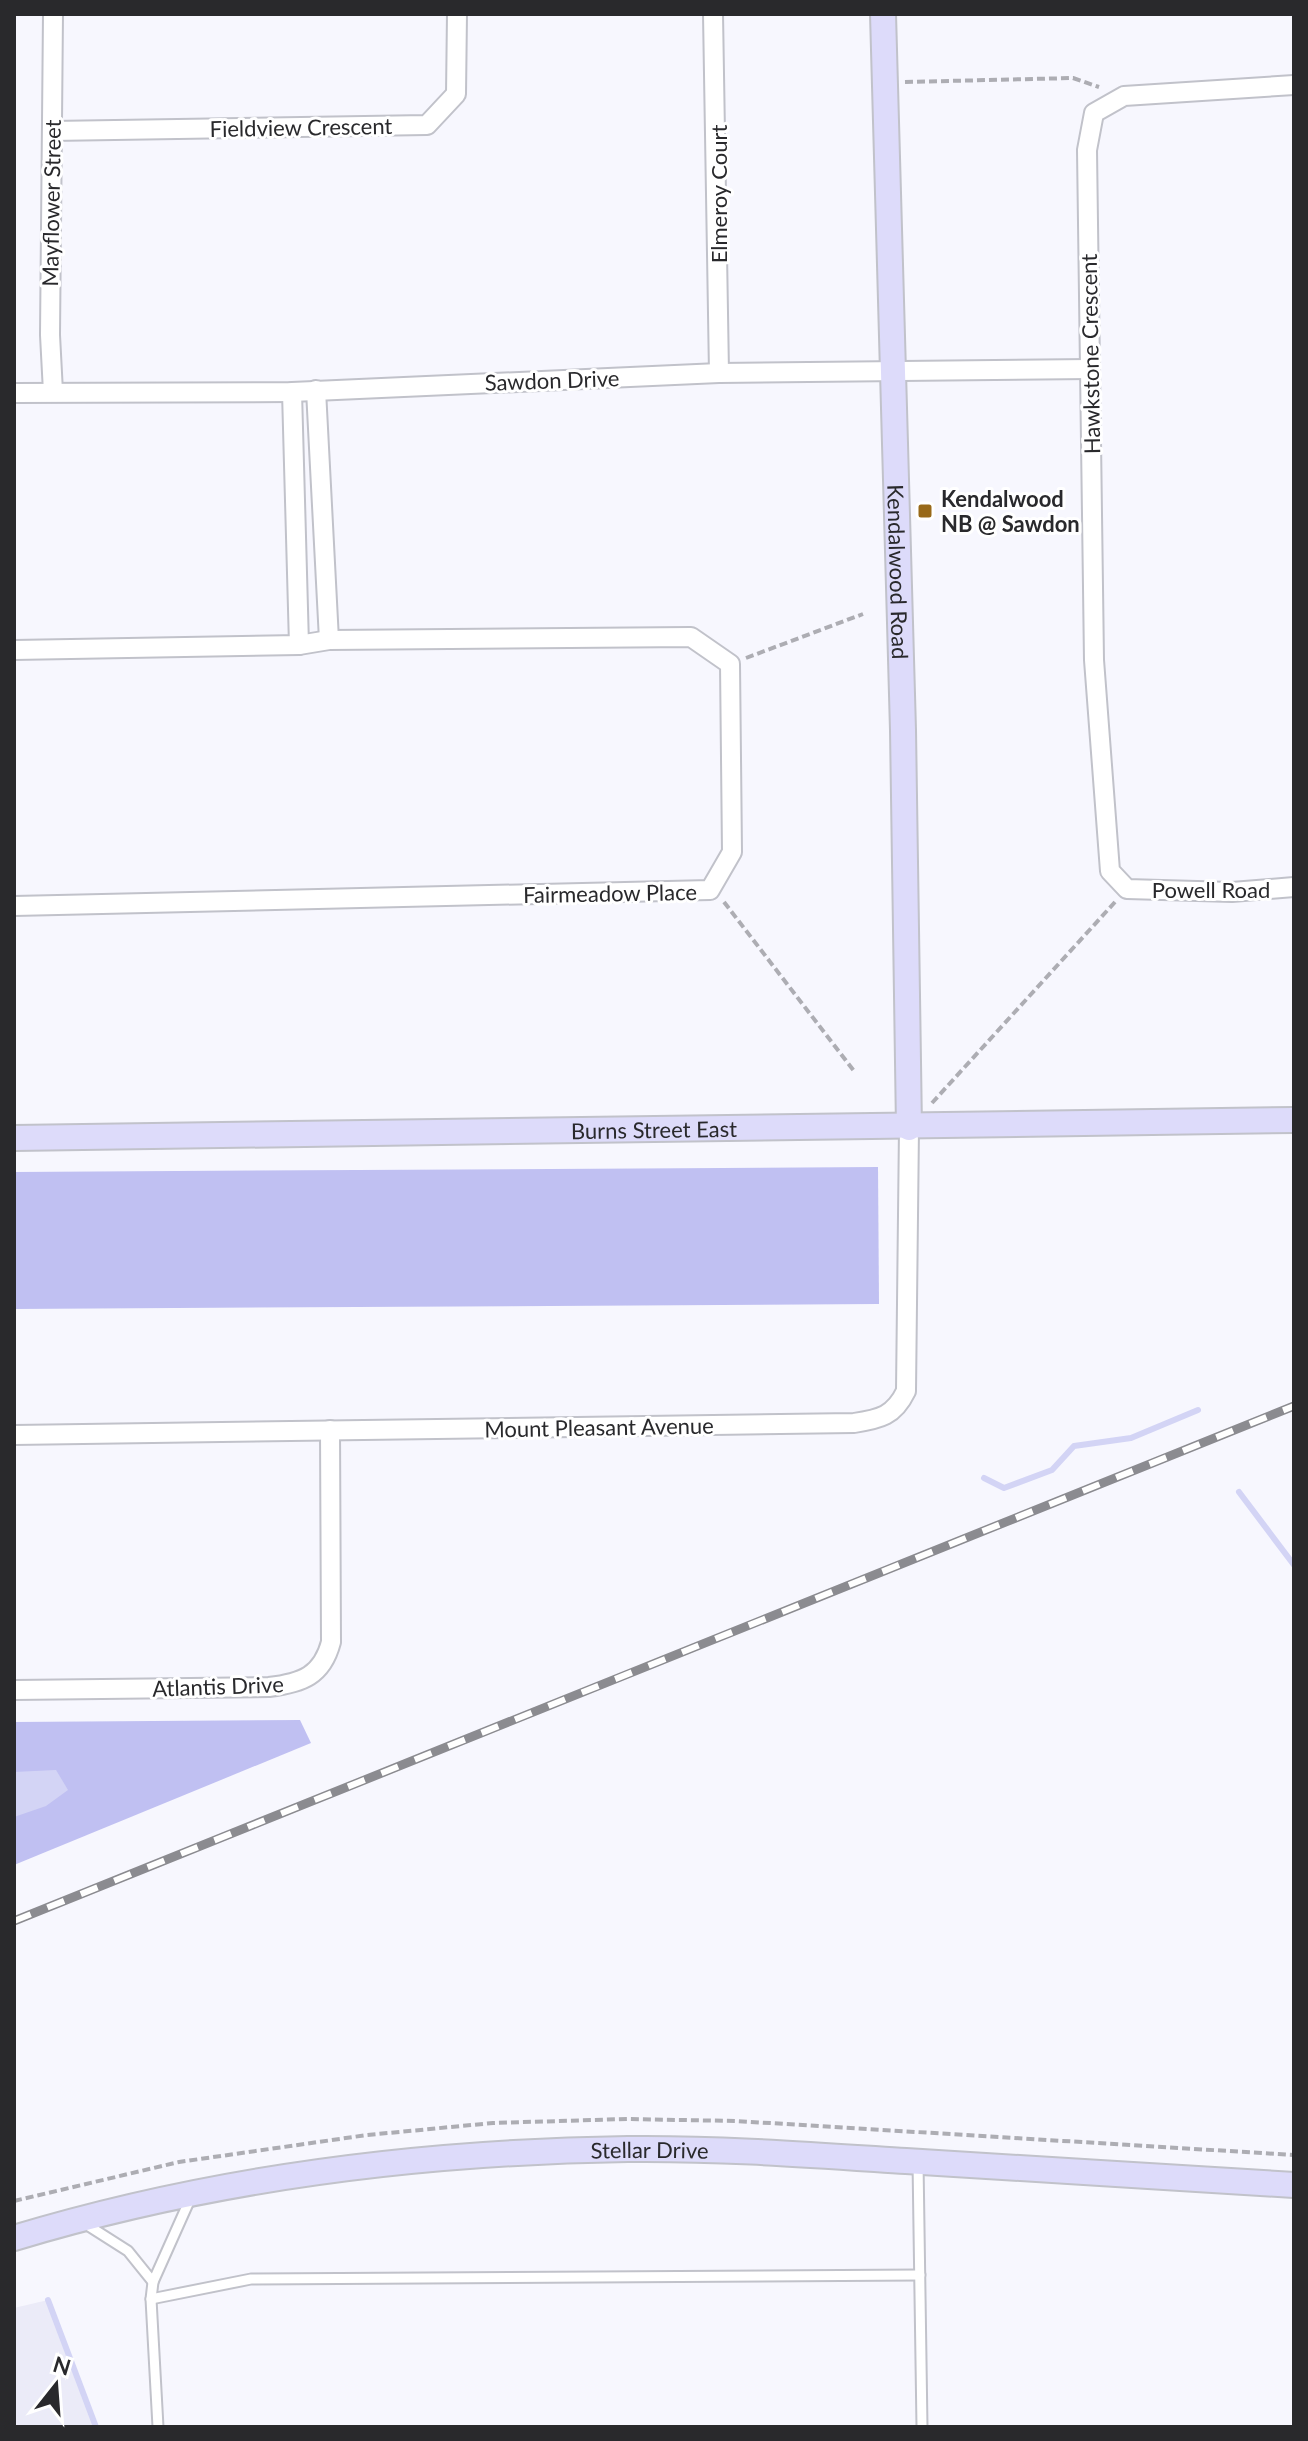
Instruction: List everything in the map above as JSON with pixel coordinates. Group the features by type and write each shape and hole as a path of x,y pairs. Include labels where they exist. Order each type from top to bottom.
{"street":[{"name":"Mayflower Street","path":"53,14 50,335 53,392"},
{"name":"Fieldview Crescent","path":"52,131 427,125 456,94 457,14"},
{"name":"Elmeroy Court","path":"713,14 719,373"},
{"name":"Kendalwood Road","path":"883,14 894,372 909,1128"},
{"path":"1124,96 1294,85"},
{"name":"Hawkstone Crescent","path":"1124,96 1094,113 1087,150 1094,660 1110,871 1127,889"},
{"name":"Sawdon Drive","path":"14,393 292,392 719,373 1090,369"},
{"path":"316,390 329,640"},
{"path":"292,392 299,645"},
{"path":"14,650 299,645 329,640 691,637 730,664"},
{"name":"Fairmeadow Place","path":"14,906 710,890 732,852 730,664"},
{"name":"Powell Road","path":"1127,889 1232,892 1294,887"},
{"name":"Burns Street East","path":"14,1138 909,1128 1294,1120"},
{"name":"Mount Pleasant Avenue","path":"14,1435 854,1423 888,1415 901,1401 907,1377 909,1128"},
{"name":"Atlantis Drive","path":"14,1690 269,1687 296,1684 313,1675 327,1659 331,1642 330,1430"},
{"name":"Stellar Drive","path":"14,2238 78,2219 193,2193 429,2158 553,2151 755,2152 1294,2185"}],"lane":[{"path":"918,2162 922,2427"},
{"path":"158,2427 151,2299 153,2282 193,2193"},
{"path":"78,2219 128,2251 153,2282"},
{"path":"151,2299 251,2279 920,2275"}],"path":[{"path":"884,83 1073,78 1124,96"},
{"path":"730,664 863,614"},
{"path":"909,1128 1127,889"},
{"path":"710,890 728,906 854,1071"}],"shaded area":[{"path":"878,1167 879,1304 14,1309 14,1172"},
{"path":"300,1720 311,1743 14,1865 14,1722"},
{"path":"56,1770 68,1790 46,1806 14,1817 14,1772"},
{"path":"48,2300 96,2427 14,2427 14,2308"}],"waterway":[{"path":"984,1478 1004,1488 1052,1470 1074,1446 1131,1438 1198,1410"},
{"path":"1239,1492 1294,1565"},
{"path":"48,2300 96,2427"}],"railway":[{"path":"14,1921 1294,1406"}],"place":[{"name":"Kendalwood NB @ Sawdon","path":"925,511"}]}
